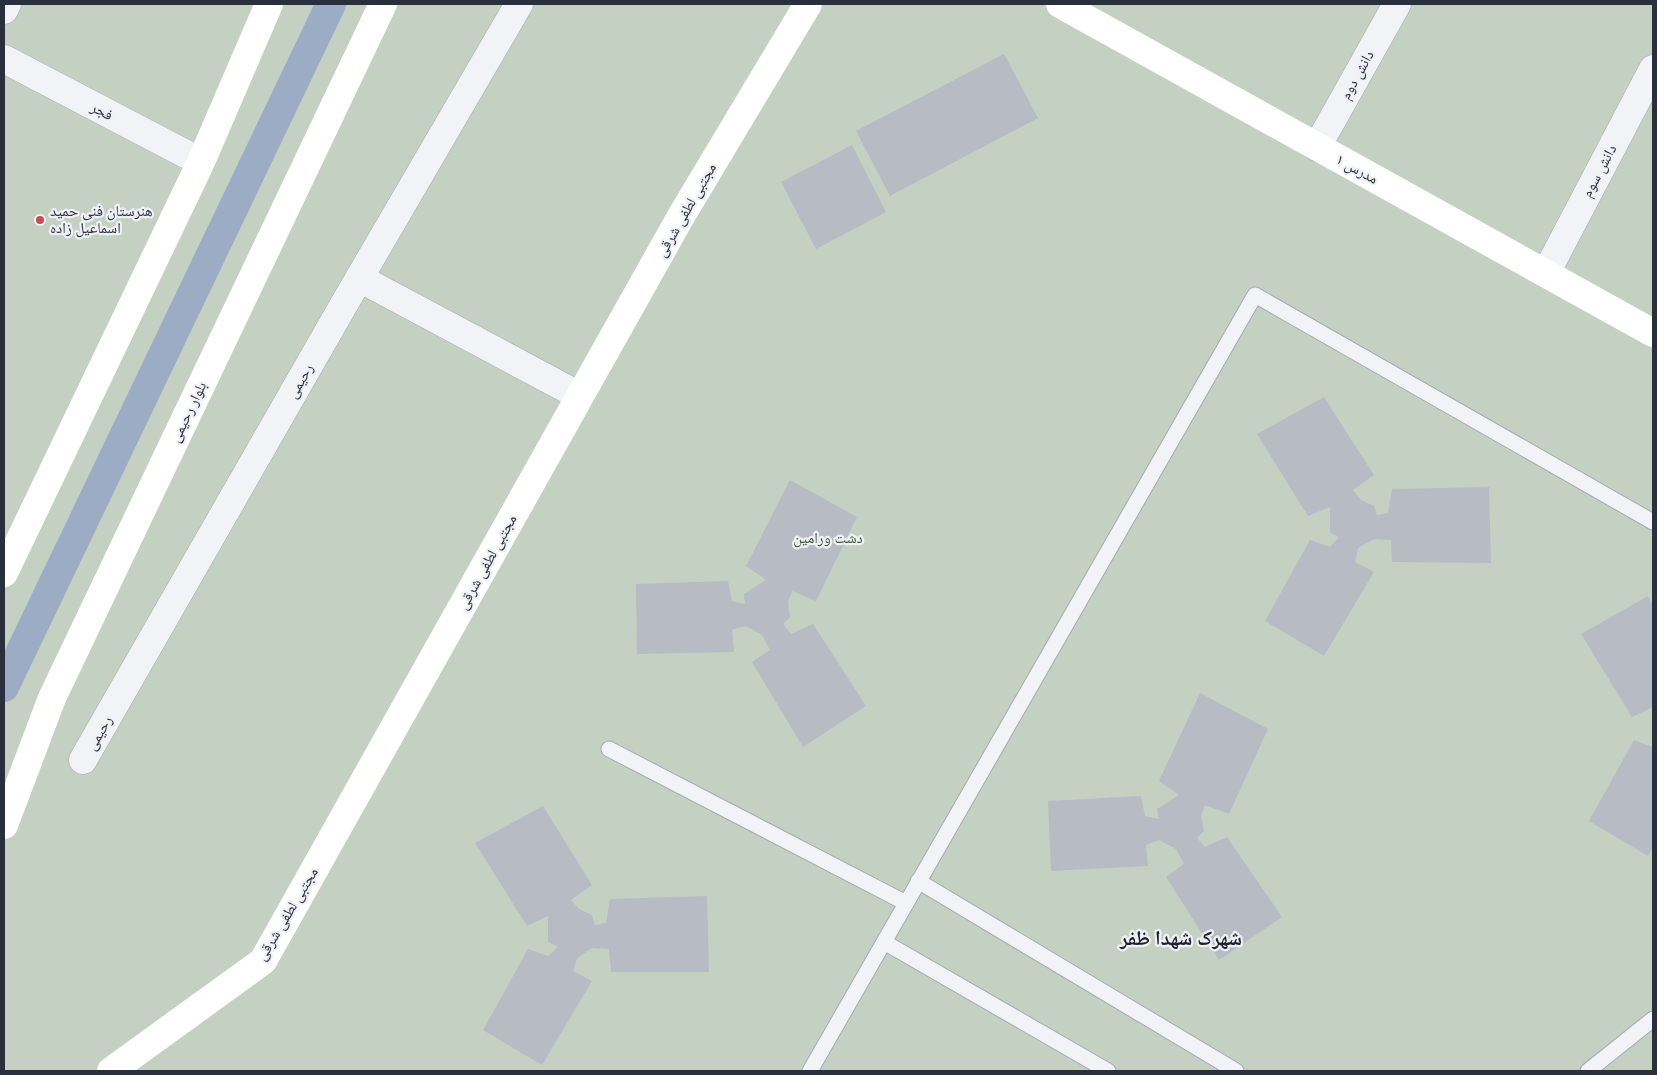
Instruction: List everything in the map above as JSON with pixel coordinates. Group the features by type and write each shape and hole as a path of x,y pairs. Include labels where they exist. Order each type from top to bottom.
{"street":[{"path":"4,10 7,4"},
{"path":"4,573 201,162 269,4"},
{"name":"بلوار رحیمی","path":"4,825 52,698 383,4"},
{"name":"رحیمی","path":"83,760 518,4"},
{"name":"مجتبی لطفی شرقی","path":"112,1071 263,961 680,218 808,4"},
{"name":"دانش دوم","path":"1317,147 1397,4"},
{"name":"مدرس ۱","path":"1072,6 1317,147 1653,333"},
{"name":"فجر","path":"4,59 201,162"},
{"name":"دانش سوم","path":"1546,273 1653,69"},
{"path":"359,278 580,396"}],"lane":[{"path":"810,1071 1255,295 1653,522"},
{"path":"609,749 906,903"},
{"path":"918,881 1236,1071"},
{"path":"884,942 1108,1071"},
{"path":"1588,1071 1653,1019"}],"green space":[{"name":"دشت ورامین","path":"4,4 1653,4 1653,1071 4,1071"}],"building":[{"path":"1004,54 1038,118 890,196 856,131"},
{"path":"852,145 886,212 816,249 781,182"},
{"path":"1324,397 1374,475 1353,490 1361,500 1374,506 1377,515 1388,513 1392,489 1489,487 1491,563 1392,562 1391,540 1374,539 1358,548 1355,562 1374,572 1324,656 1265,621 1310,540 1330,547 1339,537 1330,533 1330,507 1308,516 1257,434"},
{"path":"790,480 857,517 816,601 792,591 788,602 790,617 783,624 791,634 813,624 866,706 803,747 752,662 770,650 762,635 746,626 732,630 734,652 637,654 636,584 728,581 732,601 745,604 744,594 766,580 746,566"},
{"path":"1648,596 1653,605 1653,707 1632,717 1581,634"},
{"path":"1200,693 1268,729 1229,814 1205,805 1201,816 1204,831 1197,838 1205,847 1227,837 1282,917 1219,960 1166,877 1184,864 1176,849 1159,840 1146,845 1148,866 1051,871 1048,801 1141,796 1145,816 1159,819 1157,809 1179,795 1159,781"},
{"path":"1634,740 1653,747 1653,847 1648,856 1589,821"},
{"path":"543,806 592,885 571,900 579,909 592,915 595,925 606,923 610,899 707,896 709,972 611,972 609,949 592,948 577,958 573,971 592,981 542,1065 483,1030 528,949 548,956 558,947 548,942 548,916 527,926 475,843"}],"waterway":[{"path":"4,687 331,4"}],"place":[{"name":"هنرستان فنی حمید اسماعیل زاده","path":"40,220"}],"district":[{"name":"شهرک شهدا ظفر","path":"1181,938"}]}
